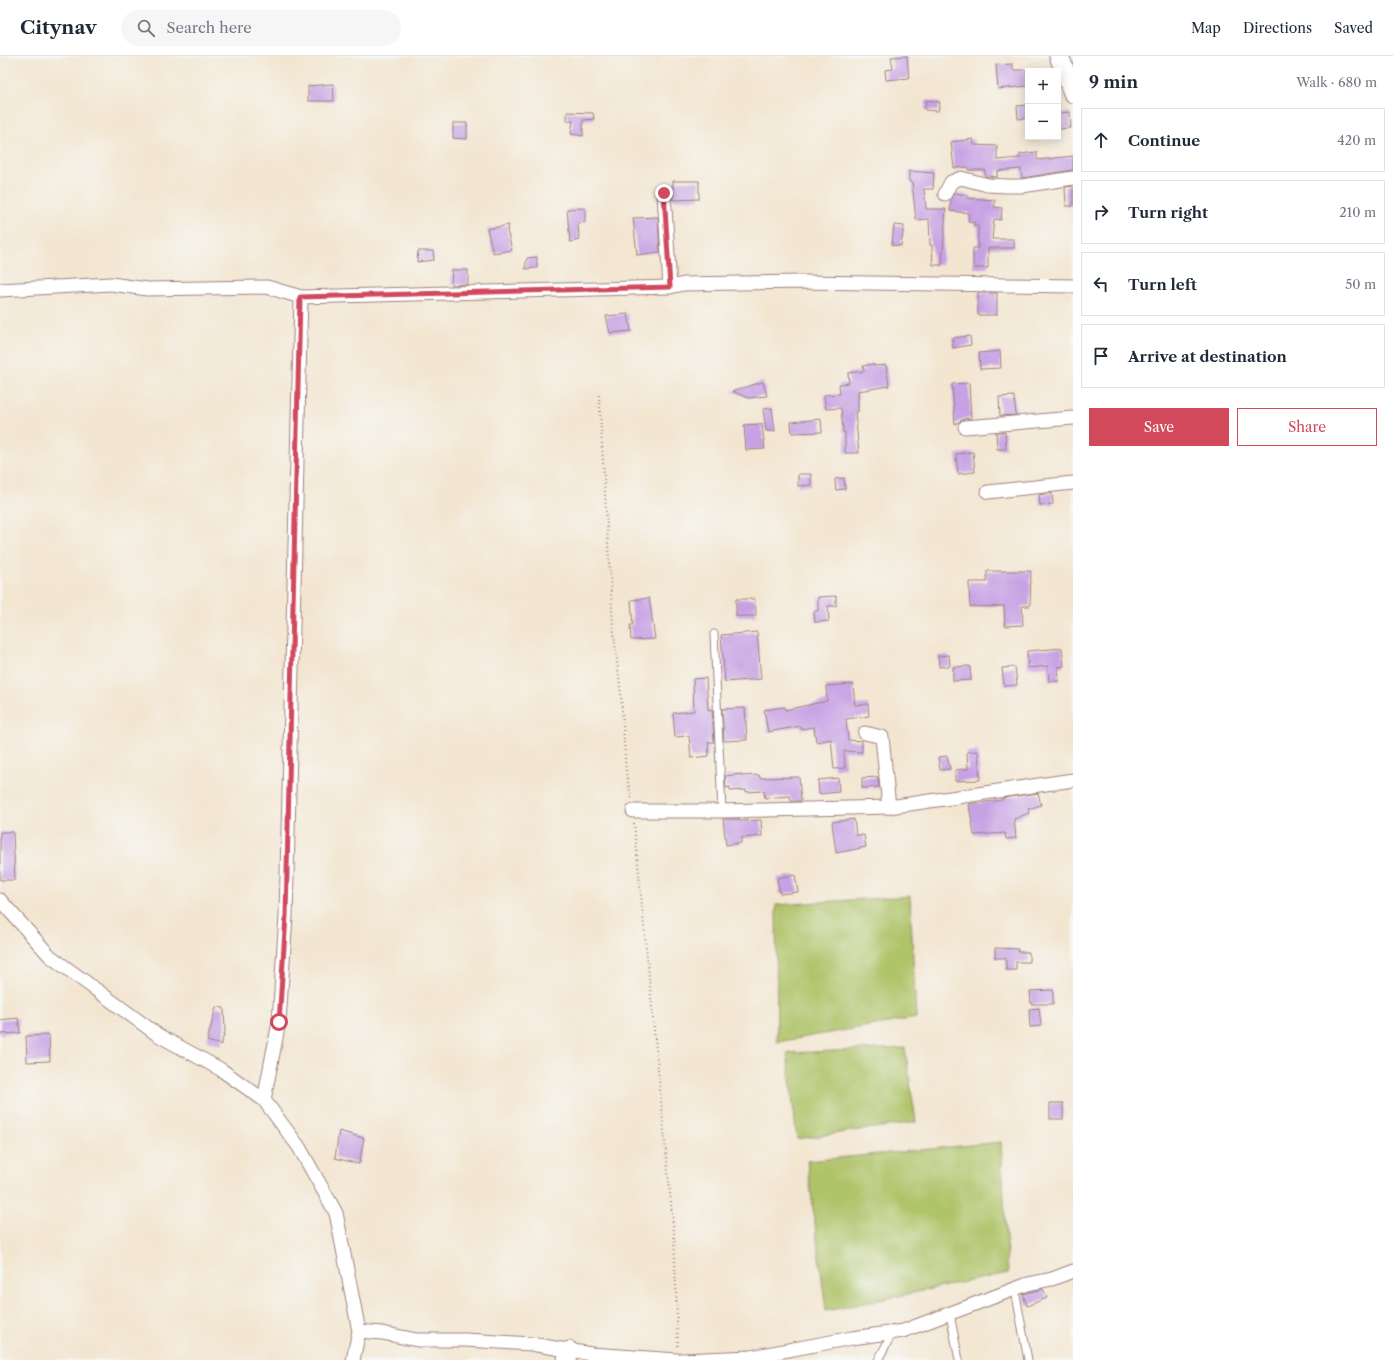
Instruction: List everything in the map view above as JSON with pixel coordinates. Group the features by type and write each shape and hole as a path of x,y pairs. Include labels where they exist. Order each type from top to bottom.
{"street":[{"path":"1059,56 1073,93"},
{"path":"945,194 951,182 961,178 988,185 1022,186 1073,178"},
{"path":"664,193 670,287"},
{"path":"0,290 111,284 147,289 267,287 300,297 670,287 684,284 801,282 1073,286"},
{"path":"264,1100 279,1022 286,916 300,297"},
{"path":"965,427 1073,418"},
{"path":"988,492 1073,483"},
{"path":"865,733 882,737 889,807"},
{"path":"633,811 722,811 889,807 1073,780"},
{"path":"0,900 50,956 152,1030 220,1069 264,1100 299,1146 336,1213 359,1331 353,1360"},
{"path":"0,914 21,924"},
{"path":"359,1331 382,1333 417,1340 465,1340 532,1344 568,1355 751,1357 893,1332 917,1326 1028,1284 1052,1279 1073,1270"}],"lane":[{"path":"714,634 722,811"},
{"path":"1015,1290 1028,1360"},
{"path":"950,1314 959,1360"},
{"path":"878,1360 893,1332"}],"path":[{"path":"599,395 613,626 621,694 626,773 633,811 674,1234 679,1357"}],"green space":[{"path":"910,896 916,1018 777,1042 776,905"},
{"path":"905,1048 916,1122 797,1139 787,1053"},
{"path":"1001,1142 1008,1273 826,1311 807,1161"}],"building":[{"path":"907,56 909,78 886,80 885,70 893,69 891,57"},
{"path":"1013,64 1013,70 1025,70 1025,86 998,89 996,65"},
{"path":"333,84 334,101 308,101 308,86"},
{"path":"926,100 940,102 938,111 925,110"},
{"path":"1025,105 1025,118 1018,119 1017,106"},
{"path":"567,112 593,113 594,119 583,120 583,136 571,134 573,121 567,121"},
{"path":"1070,112 1071,128 1061,129 1061,113"},
{"path":"453,123 467,123 467,139 453,138"},
{"path":"973,139 974,145 997,146 997,160 1020,158 1020,154 1037,152 1037,160 1073,156 1073,170 1022,178 1021,169 997,171 997,177 985,176 985,170 968,170 968,167 954,168 951,142"},
{"path":"909,171 934,173 933,189 924,189 926,209 946,209 942,265 933,265 932,245 930,245 929,219 916,220 912,182 909,182"},
{"path":"673,181 699,181 699,199 673,200"},
{"path":"1073,186 1073,206 1066,206 1065,187"},
{"path":"954,193 967,195 967,198 995,200 994,207 1002,208 1001,220 994,219 992,239 1014,239 1014,248 988,248 988,268 973,268 973,248 978,248 978,226 974,226 975,223 968,222 969,213 950,211 951,198"},
{"path":"585,208 585,222 578,223 579,240 570,242 567,209"},
{"path":"658,217 660,252 637,255 633,218"},
{"path":"509,225 507,230 512,250 493,253 487,229"},
{"path":"894,225 904,226 901,246 892,245"},
{"path":"418,251 433,251 434,260 417,262"},
{"path":"537,257 537,268 525,269 527,258"},
{"path":"452,270 468,270 468,284 451,285"},
{"path":"978,293 997,293 997,315 978,315"},
{"path":"628,314 631,331 610,333 606,316"},
{"path":"970,336 971,345 953,348 952,338"},
{"path":"1000,351 1001,368 980,369 979,353"},
{"path":"873,364 874,366 886,365 889,386 858,391 858,412 855,412 859,453 845,453 845,432 843,432 841,408 826,409 824,395 840,394 839,384 849,383 848,373 864,371 863,366"},
{"path":"763,382 767,396 748,398 732,391"},
{"path":"969,383 971,418 964,419 955,424 952,384"},
{"path":"1014,396 1016,415 1000,416 999,397"},
{"path":"772,408 775,431 766,431 763,409"},
{"path":"821,419 822,432 792,433 791,422"},
{"path":"762,424 765,449 746,450 744,425"},
{"path":"996,432 1005,432 1006,449 997,449"},
{"path":"973,452 975,472 958,474 956,454"},
{"path":"798,474 811,474 811,485 798,486"},
{"path":"844,478 845,489 836,490 835,479"},
{"path":"1052,493 1053,504 1040,505 1039,495"},
{"path":"987,571 1031,571 1030,606 1022,606 1023,625 1005,626 1004,606 970,607 969,582 987,582"},
{"path":"836,596 836,606 828,606 829,621 815,622 814,611 818,611 818,597"},
{"path":"649,598 655,639 631,640 630,625 633,625 631,600"},
{"path":"736,599 755,599 756,616 736,616"},
{"path":"757,632 761,679 725,682 721,635"},
{"path":"1062,648 1064,666 1058,667 1059,681 1049,681 1048,666 1028,668 1027,651"},
{"path":"949,655 950,666 939,667 938,656"},
{"path":"970,666 971,680 953,681 953,667"},
{"path":"1015,667 1017,685 1004,686 1002,668"},
{"path":"706,678 708,710 712,709 714,742 708,742 709,756 691,758 689,736 675,737 673,713 694,711 693,679"},
{"path":"853,684 855,705 868,704 869,716 846,719 848,740 862,741 862,752 844,751 845,768 834,769 831,739 816,742 814,727 801,729 801,726 768,732 764,710 785,707 785,710 827,701 826,686"},
{"path":"745,708 747,740 724,741 722,709"},
{"path":"978,751 980,780 955,781 955,770 968,769 967,752"},
{"path":"947,756 950,769 940,770 938,757"},
{"path":"742,774 742,776 759,775 760,778 799,777 801,801 791,801 790,796 765,798 764,791 730,791 730,787 726,788 725,776"},
{"path":"878,777 879,787 862,788 862,778"},
{"path":"838,778 839,792 819,794 818,780"},
{"path":"1038,793 1041,805 1028,809 1029,813 1014,819 1016,838 1006,839 1005,833 974,835 969,804 1002,800 1002,798"},
{"path":"723,819 739,819 739,821 761,820 762,836 741,838 741,843 726,845"},
{"path":"854,819 856,835 864,835 866,847 836,853 832,822"},
{"path":"0,832 13,832 15,880 0,880"},
{"path":"795,875 798,892 780,894 777,878"},
{"path":"995,948 1018,949 1018,952 1029,952 1029,962 1016,962 1016,970 1006,970 1006,958 995,958"},
{"path":"1053,990 1053,1004 1031,1004 1030,991"},
{"path":"216,1007 224,1008 225,1031 221,1045 207,1041"},
{"path":"1039,1008 1041,1026 1030,1027 1029,1009"},
{"path":"18,1018 20,1033 0,1034 0,1020"},
{"path":"49,1035 50,1061 27,1062 26,1036"},
{"path":"1050,1103 1063,1103 1063,1119 1050,1119"},
{"path":"339,1131 364,1138 359,1164 335,1158"},
{"path":"1043,1289 1047,1298 1027,1306 1023,1294"}],"route":[{"path":"279,1022 286,916 300,297 670,287 664,193"}]}
